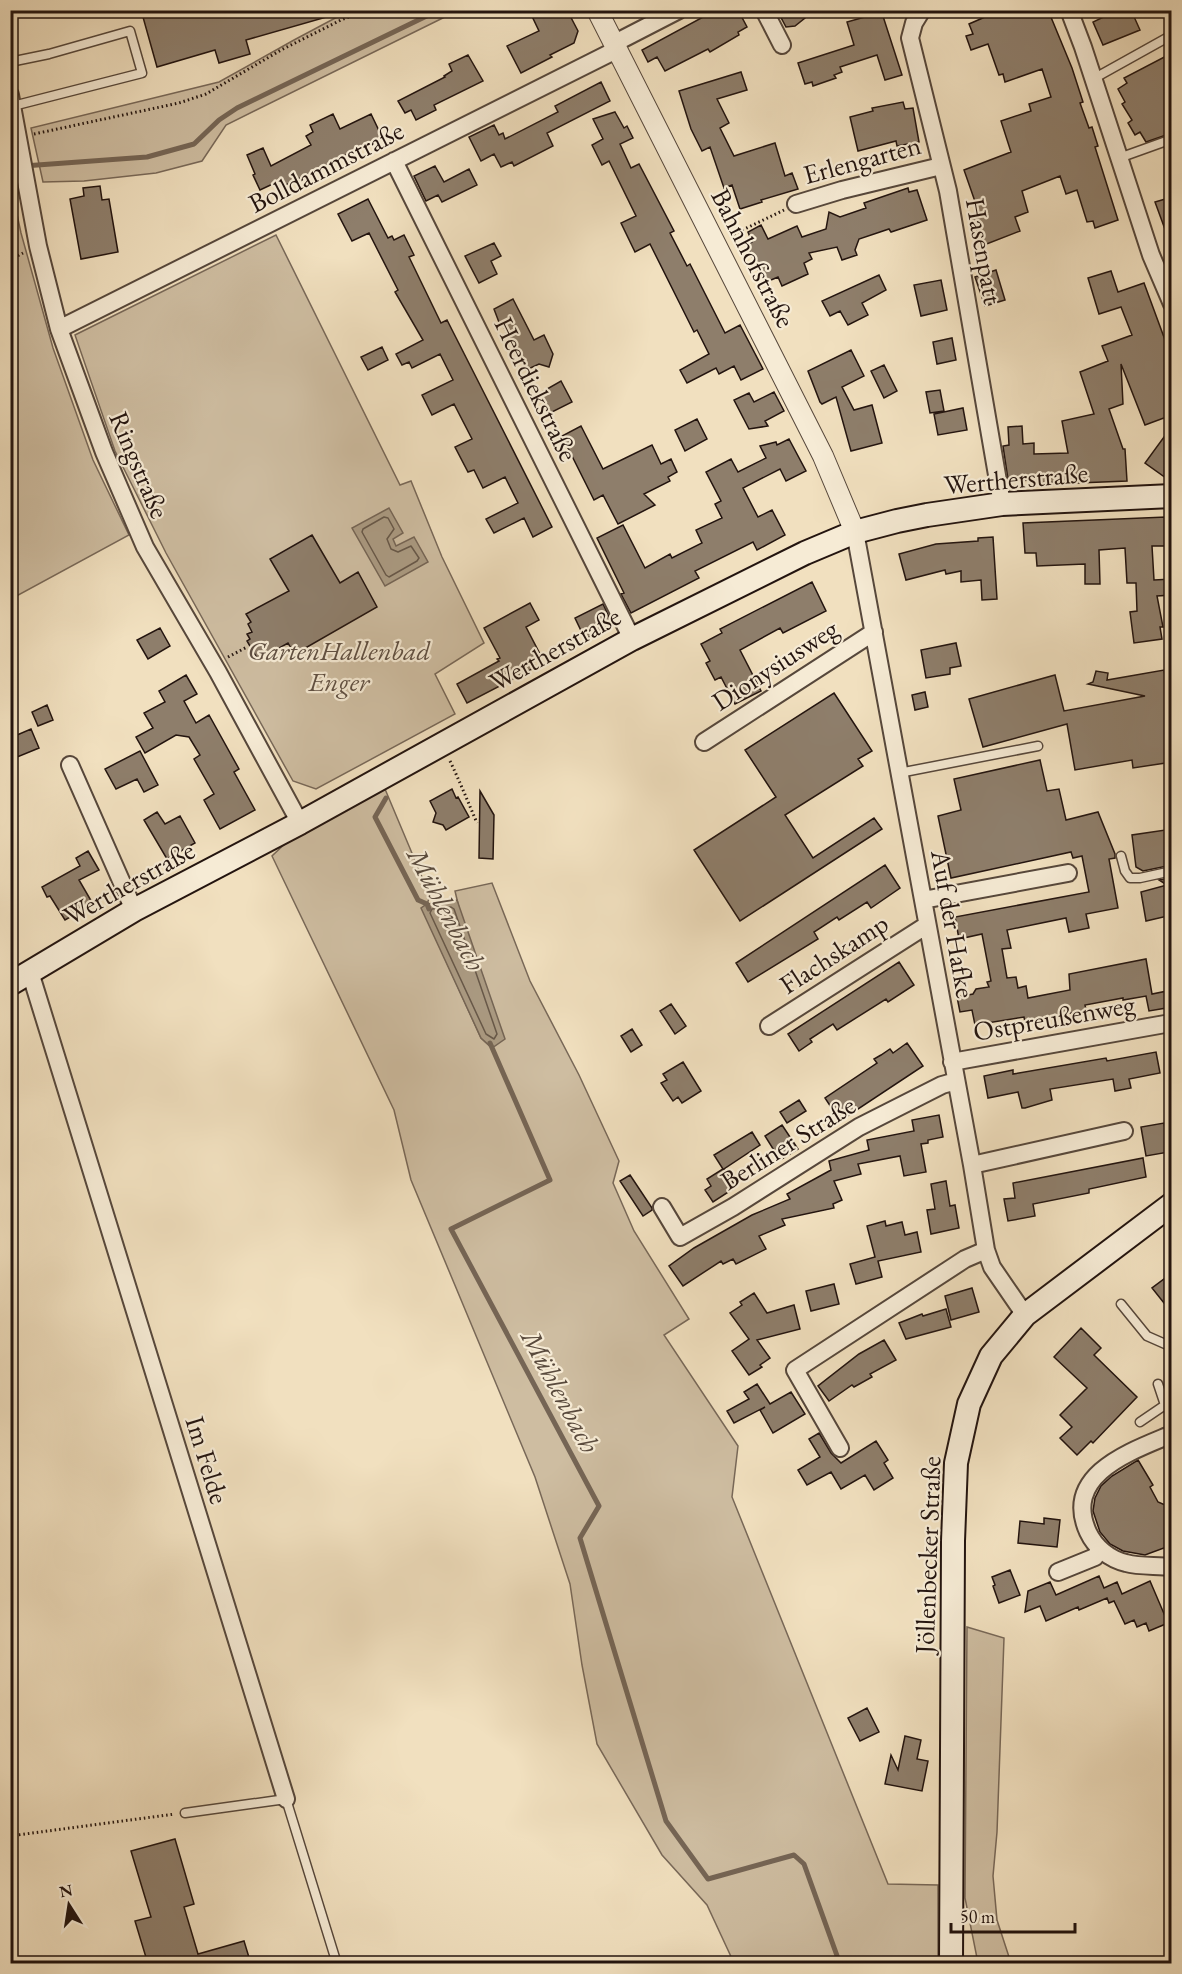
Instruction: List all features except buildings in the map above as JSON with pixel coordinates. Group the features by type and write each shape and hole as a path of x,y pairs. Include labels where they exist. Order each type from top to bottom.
{"main road":[{"name":"Wertherstraße","path":"10,984 134,910 300,823 632,639 805,553 855,532 897,521 1002,504 1172,496"},
{"name":"Jöllenbecker Straße","path":"951,1964 953,1552 956,1463 969,1404 991,1356 1021,1309 1172,1204"}],"street":[{"name":"Bahnhofstraße","path":"597,10 823,456 855,532"},
{"name":"Bolldammstraße","path":"58,329 394,161 614,47 679,10"},
{"path":"764,10 782,45"},
{"name":"Hasenpatt","path":"922,10 914,22 910,38 948,191 1002,504"},
{"path":"1069,10 1151,255 1172,304"},
{"name":"Ringstraße","path":"11,100 38,246 58,329 104,452 145,547 218,672 300,823"},
{"name":"Heerdiekstraße","path":"394,161 632,639"},
{"name":"Erlengarten","path":"796,204 842,190 941,166"},
{"name":"Auf der Hafke","path":"855,532 986,1250 992,1267 1021,1309"},
{"name":"Dionysiusweg","path":"704,741 874,632"},
{"path":"70,765 134,910"},
{"path":"923,900 1068,873"},
{"name":"Flachskamp","path":"769,1026 927,925"},
{"name":"Im Felde","path":"30,972 286,1799"},
{"name":"Ostpreußenweg","path":"952,1062 1165,1024"},
{"name":"Berliner Straße","path":"662,1207 680,1237 733,1207 859,1127 942,1085 956,1082"},
{"path":"972,1165 1124,1131"},
{"path":"840,1448 795,1370 965,1259 986,1250"},
{"path":"1172,1434 1114,1459 1094,1478 1083,1499 1083,1518 1089,1533 1100,1549 1111,1557 1126,1563 1172,1567"},
{"path":"1058,1572 1095,1557 1100,1549"}],"lane":[{"path":"10,62 49,54 130,31 142,73 11,100"},
{"path":"1093,80 1172,35"},
{"path":"1118,158 1172,139"},
{"path":"899,773 1038,746"},
{"path":"1121,856 1125,871 1130,878 1172,871"},
{"path":"1121,1304 1147,1336 1172,1347"},
{"path":"1140,1422 1168,1406 1158,1384"},
{"path":"185,1813 286,1799"},
{"name":"Im Felde","path":"286,1799 337,1964"}],"path":[{"path":"19,144 35,133 179,103 206,94 281,50 366,10"},
{"path":"872,14 873,17 898,10"},
{"path":"715,243 796,204"},
{"path":"233,655 247,647"},
{"path":"441,745 465,790 477,823"},
{"path":"10,1836 185,1813"}],"green space":[{"path":"356,11 457,11 226,125 202,161 156,173 84,181 43,182 31,128 219,82 339,16"},
{"path":"10,182 21,233 53,348 93,460 129,535 11,599"},
{"name":"GartenHallenbad Enger","path":"276,235 400,485 411,481 442,557 484,643 435,674 455,714 316,789 293,781 166,553 115,451 75,335"},
{"path":"385,789 430,896 427,904 422,908 481,1038 492,1048 455,891 492,883 530,981 579,1075 619,1161 613,1183 634,1231 689,1319 664,1335 738,1446 732,1497 888,1884 938,1885 938,1963 734,1963 707,1905 662,1855 597,1744 570,1584 535,1477 411,1180 394,1110 272,856 292,837"},
{"path":"967,1627 1004,1638 997,1832 993,1876 997,1920 1011,1963 978,1963 965,1898"}],"water":[{"path":"389,508 403,533 393,539 396,546 414,537 428,562 385,586 352,528"},
{"path":"457,900 505,1039 492,1048 481,1038 421,908 427,904"}],"waterway":[{"path":"10,167 147,157 194,144 219,120 237,108 439,10"},
{"name":"Mühlenbach","path":"386,798 375,817 418,900 427,904 429,909"},
{"name":"Mühlenbach","path":"490,1043 550,1180 451,1229 599,1506 580,1538 666,1821 708,1879 794,1855 804,1864 840,1964"}]}
